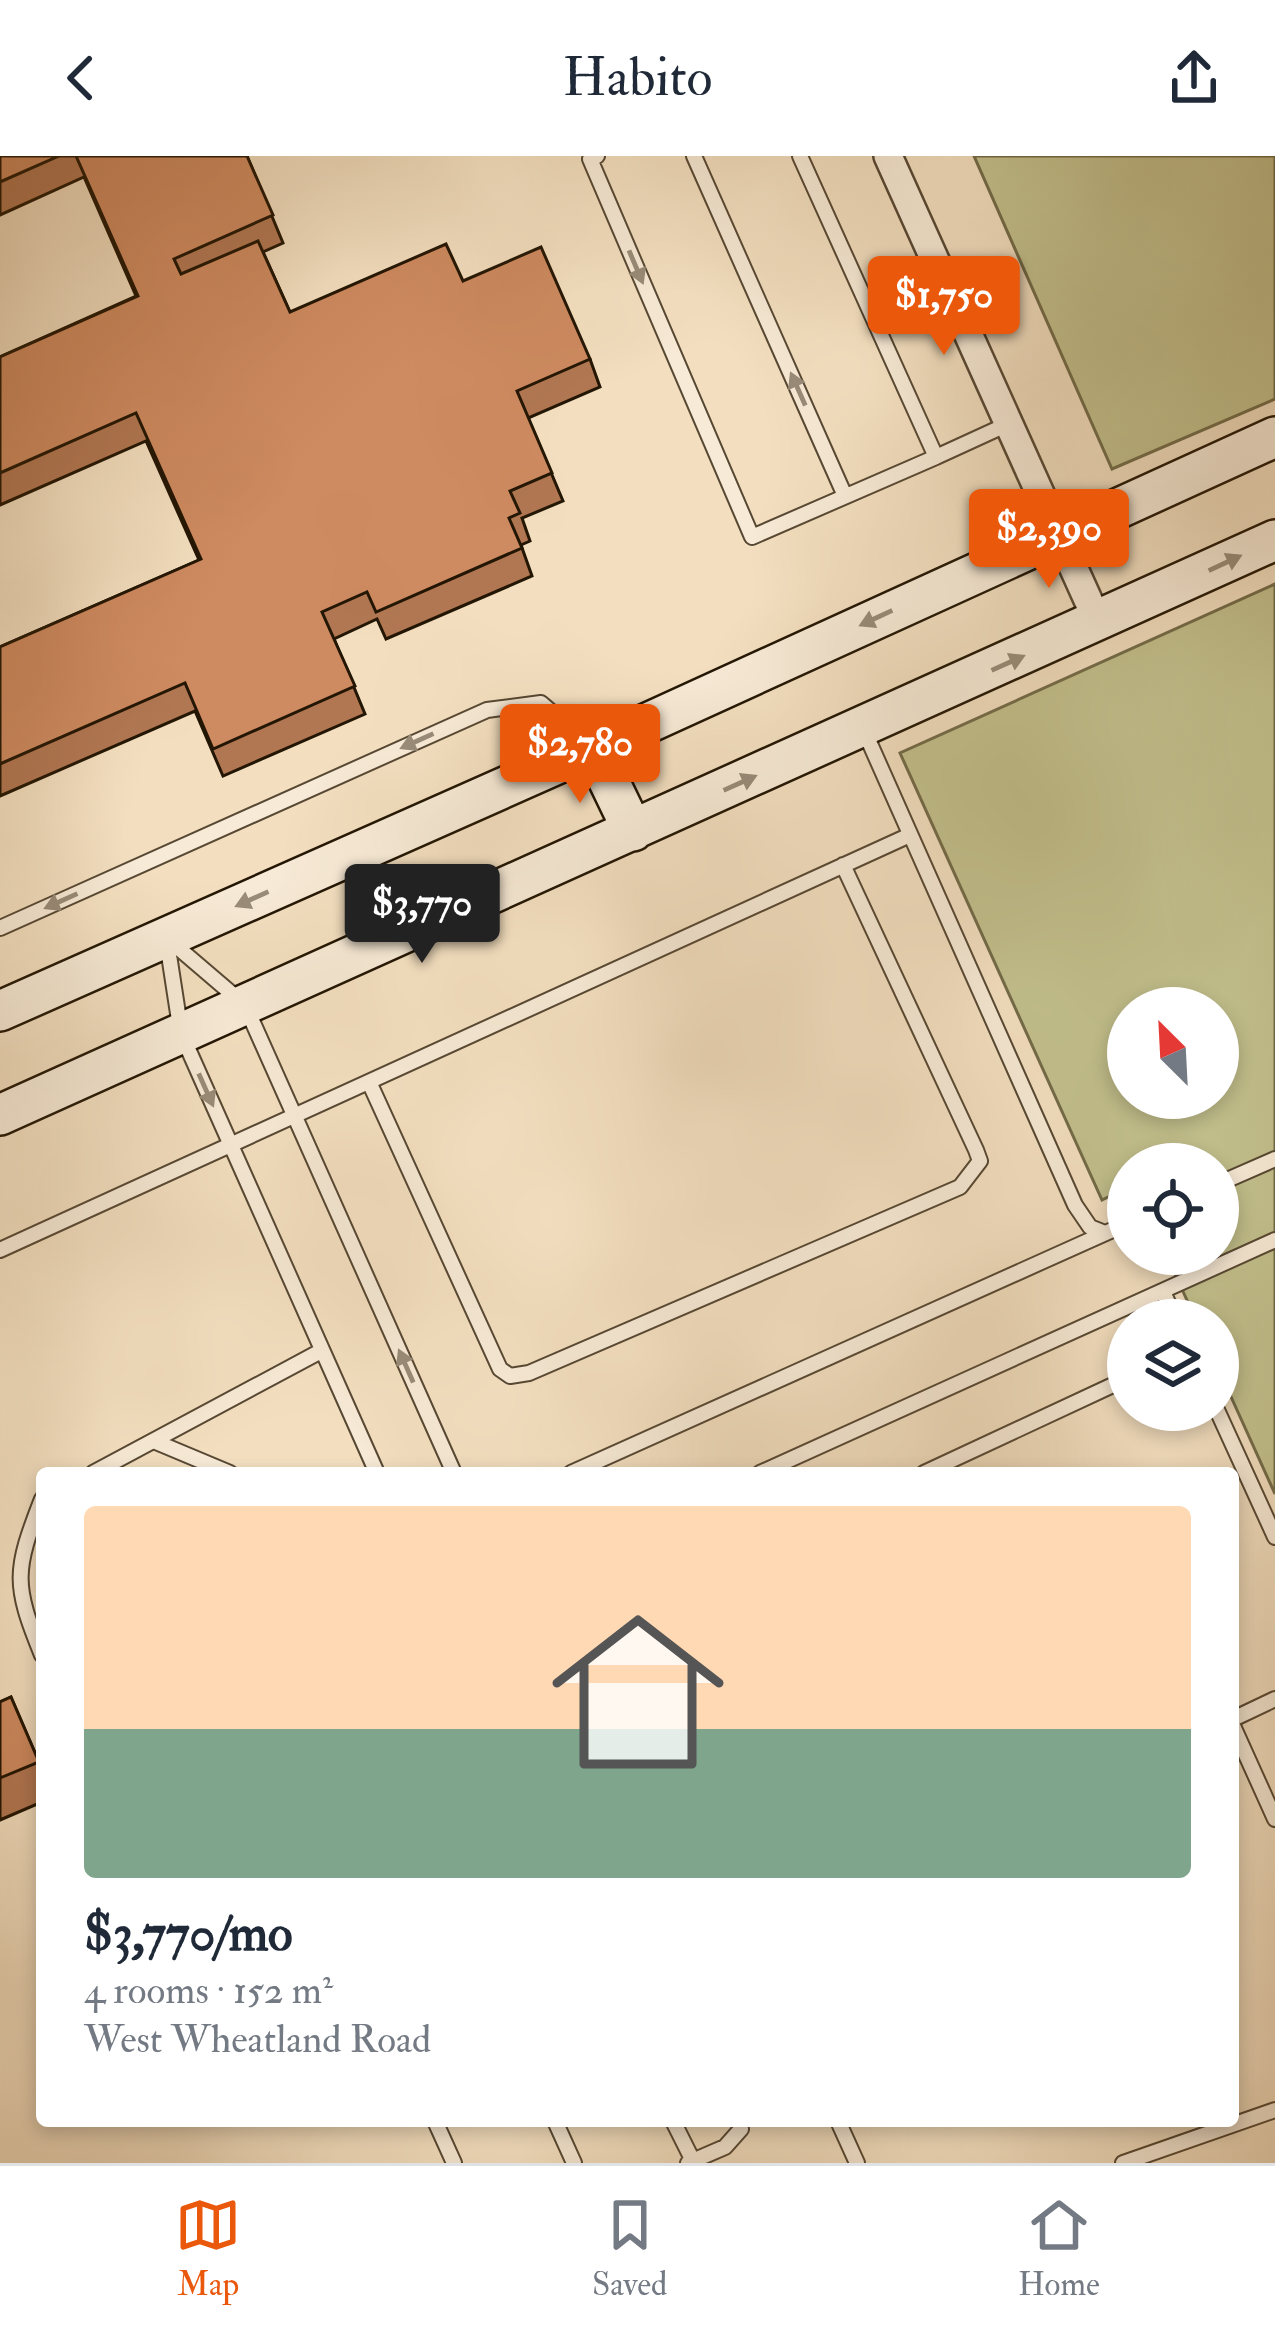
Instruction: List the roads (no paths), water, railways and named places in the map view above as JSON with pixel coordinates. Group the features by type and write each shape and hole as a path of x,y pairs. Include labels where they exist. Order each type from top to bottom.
{"main road":[{"path":"0,1011 593,748 1275,436"},
{"path":"0,1114 1275,540"},
{"path":"593,748 633,831"}],"street":[{"path":"888,156 1098,622"}],"lane":[{"path":"694,156 845,496"},
{"path":"800,156 936,457"},
{"path":"594,158 752,537 1008,424"},
{"path":"0,928 487,710 541,703 593,748"},
{"path":"863,728 1075,1205 1090,1227 1105,1233"},
{"path":"0,1250 910,835"},
{"path":"370,1084 500,1370 510,1376 529,1373 960,1186 980,1161 976,1150 843,866"},
{"path":"166,937 245,1005 451,1467"},
{"path":"166,937 181,1034 374,1467"},
{"path":"1239,1175 1275,1159"},
{"path":"584,1467 1105,1233"},
{"path":"774,1467 1275,1240"},
{"path":"1164,1294 1166,1299"},
{"path":"105,1467 321,1351"},
{"path":"937,1467 1107,1388"},
{"path":"1227,1431 1275,1537"},
{"path":"156,1442 216,1467"},
{"path":"36,1514 24,1545 17,1595 36,1641"},
{"path":"1239,1720 1275,1700"},
{"path":"1239,1737 1275,1819"},
{"path":"1239,2123 1275,2110"},
{"path":"438,2127 454,2163"},
{"path":"558,2127 574,2163"},
{"path":"676,2127 690,2162 725,2146 740,2127"},
{"path":"841,2127 857,2163"},
{"path":"1123,2163 1226,2127"}]}
